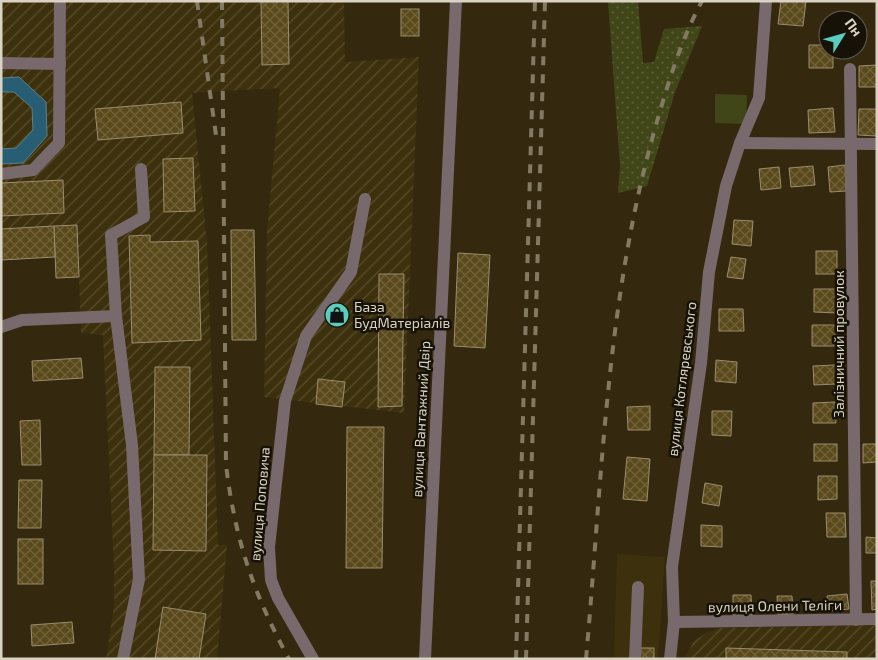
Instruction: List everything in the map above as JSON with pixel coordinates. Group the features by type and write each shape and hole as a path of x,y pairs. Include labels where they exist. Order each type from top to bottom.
{"street":[{"path":"1,174 33,170 59,143 60,1"},
{"name":"вулиця Вантажний Двір","path":"425,659 456,1"},
{"name":"вулиця Котляревського","path":"670,659 674,622 672,567 701,363 709,272 726,186 740,143 759,98 766,1"},
{"path":"1,63 60,64"},
{"name":"Залізничний провулок","path":"850,69 856,620"},
{"path":"740,143 877,144"},
{"path":"124,659 139,579 132,445 116,316 111,235 144,217 141,169"},
{"name":"вулиця Поповича","path":"314,659 278,598 271,580 269,546 285,401 306,336 351,272 365,199"},
{"path":"1,327 22,320 81,320 116,316"},
{"path":"635,659 638,587"},
{"name":"вулиця Олени Теліги","path":"674,622 877,619"}],"shaded area":[{"path":"1,1 344,1 345,62 419,57 404,413 264,397 267,232 280,88 192,93 207,242 218,545 227,545 217,659 106,659 114,606 114,568 103,335 81,333 79,277 56,278 55,257 1,260"},
{"path":"617,554 665,557 658,659 614,659"},
{"path":"877,625 877,659 684,659 694,641 706,633 721,628"}],"green space":[{"path":"608,1 638,1 643,63 654,62 664,29 702,26 675,92 647,186 618,193 620,166"},
{"path":"715,94 747,95 746,124 715,123"}],"water":[{"path":"19,77 46,102 47,136 23,163 1,164 1,149 16,148 33,130 32,108 14,92 1,92 1,78"}],"building":[{"path":"261,1 288,1 289,64 262,65"},
{"path":"781,1 806,1 803,26 778,24"},
{"path":"401,9 419,9 419,36 401,36"},
{"path":"809,45 818,45 818,60 833,60 833,68 809,68"},
{"path":"877,65 877,87 859,87 859,66"},
{"path":"181,102 183,133 98,140 95,109"},
{"path":"833,108 835,132 809,133 808,110"},
{"path":"859,109 877,109 877,136 858,135"},
{"path":"193,158 195,211 164,212 163,159"},
{"path":"845,165 846,191 830,192 828,167"},
{"path":"813,166 815,185 791,187 789,168"},
{"path":"779,167 781,188 761,190 759,169"},
{"path":"63,180 64,213 1,216 1,183"},
{"path":"734,220 753,221 751,246 732,244"},
{"path":"77,225 79,277 56,278 54,226"},
{"path":"54,226 55,257 1,260 1,229"},
{"path":"231,230 254,230 256,340 232,340"},
{"path":"150,235 150,242 198,241 201,340 132,343 129,236"},
{"path":"816,251 837,251 837,274 816,274"},
{"path":"458,253 490,255 485,348 454,346"},
{"path":"731,257 746,259 743,279 727,277"},
{"path":"379,274 404,274 402,406 378,407"},
{"path":"814,289 837,289 837,313 814,312"},
{"path":"719,309 743,309 744,331 719,331"},
{"path":"812,325 838,325 837,346 812,346"},
{"path":"81,358 83,378 33,381 32,361"},
{"path":"716,360 737,362 736,383 715,381"},
{"path":"835,365 836,384 814,385 813,366"},
{"path":"155,367 190,367 189,455 154,455"},
{"path":"318,379 345,382 342,407 316,404"},
{"path":"835,402 836,423 813,423 813,403"},
{"path":"650,406 650,430 628,430 627,407"},
{"path":"712,411 732,411 731,436 712,435"},
{"path":"40,420 41,465 22,465 20,421"},
{"path":"347,427 384,427 382,568 346,568"},
{"path":"814,444 837,444 837,461 814,461"},
{"path":"863,444 877,444 877,462 863,463"},
{"path":"154,455 207,455 206,551 153,550"},
{"path":"627,457 650,459 647,501 623,499"},
{"path":"818,476 837,476 837,499 818,500"},
{"path":"19,480 42,480 41,528 18,528"},
{"path":"705,483 722,486 719,506 702,503"},
{"path":"826,513 845,513 846,537 827,537"},
{"path":"701,525 722,526 722,547 701,546"},
{"path":"866,537 877,538 877,553 866,553"},
{"path":"18,539 43,539 43,584 18,584"},
{"path":"871,581 877,581 877,609 872,610"},
{"path":"847,594 849,609 829,611 827,596"},
{"path":"733,595 751,595 752,615 733,616"},
{"path":"777,596 792,596 793,614 778,615"},
{"path":"163,607 206,614 199,659 155,659"},
{"path":"72,622 74,643 32,646 31,625"},
{"path":"640,648 654,648 654,659 640,659"},
{"path":"726,648 847,652 847,659 726,659"}],"railway":[{"path":"197,1 217,142"},
{"path":"222,1 226,465 240,542 247,565 265,611 289,659"},
{"path":"516,659 535,1"},
{"path":"526,659 545,1"},
{"path":"586,659 608,390 626,256 639,190 670,78 681,46 702,1"}],"place":[{"name":"База БудМатеріалів","path":"337,315"}]}
